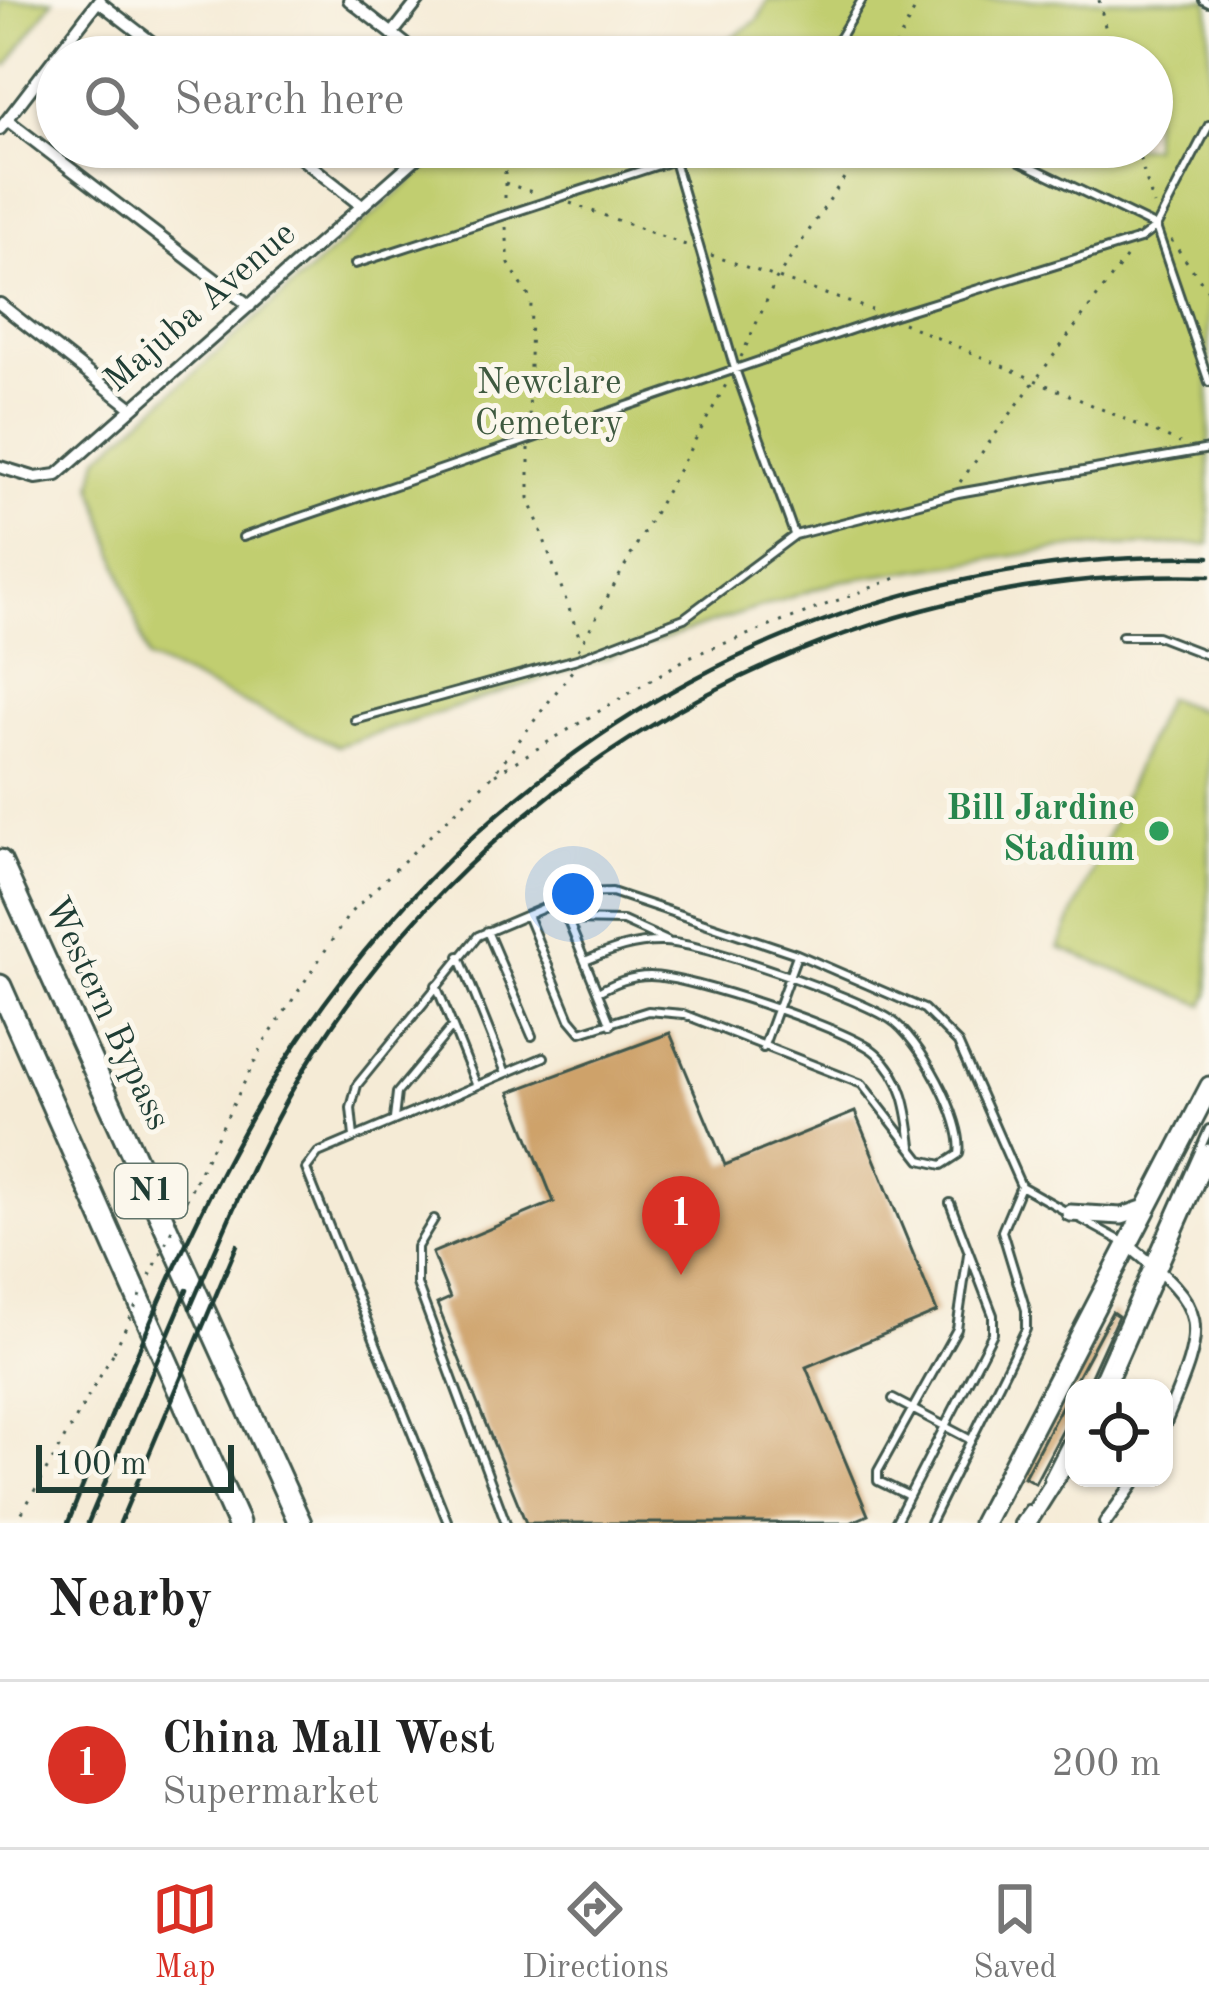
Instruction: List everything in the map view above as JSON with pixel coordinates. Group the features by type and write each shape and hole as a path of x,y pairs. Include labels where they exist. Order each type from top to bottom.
{"highway":[{"name":"Western Bypass","path":"0,861 300,1523"},
{"name":"N1","path":"0,986 238,1523"}],"main road":[{"path":"986,1523 1132,1247 1209,1085"},
{"path":"1109,1379 1156,1261 1209,1153"},
{"path":"1070,1214 1122,1216 1148,1207"},
{"path":"1028,1523 1065,1464"}],"street":[{"path":"72,36 99,0 144,36"},
{"path":"349,0 395,36"},
{"path":"392,34 419,0"},
{"path":"36,83 4,125 36,149"},
{"path":"62,168 250,306"},
{"path":"314,168 362,206"},
{"name":"Majuba Avenue","path":"0,466 52,477 405,168"},
{"path":"0,304 131,407"},
{"path":"1132,1247 1197,1288"},
{"path":"1173,1410 1204,1360 1209,1327 1206,1309"},
{"path":"1105,1523 1131,1487"}],"lane":[{"path":"840,36 862,0"},
{"path":"243,537 888,317 1140,239 1156,227 1209,125"},
{"path":"356,264 651,168"},
{"path":"676,168 735,369 795,536"},
{"path":"1034,168 1156,227 1209,382"},
{"path":"356,720 577,659 684,618 795,536 948,498 1209,449"},
{"path":"1122,636 1157,636 1209,656"},
{"path":"354,1137 351,1108 357,1085 459,956 487,931 594,890 797,954 904,998 940,1021 969,1064 1021,1186 1132,1247 1209,1101"},
{"path":"560,901 611,1025"},
{"path":"527,914 575,1027 589,1033 648,1011 670,1011 862,1084 884,1106 920,1160 942,1165 953,1161 961,1146 942,1092 915,1043 890,1018 789,978 670,942 623,921 568,920"},
{"path":"487,931 532,1036"},
{"path":"585,962 642,942 670,942"},
{"path":"763,1048 797,954"},
{"path":"459,956 506,1073"},
{"path":"598,992 635,977 671,978 776,1011 875,1052 902,1089 912,1151"},
{"path":"436,985 476,1084"},
{"path":"394,1119 397,1093 452,1027"},
{"path":"448,1523 305,1175 318,1154 544,1057"},
{"path":"1098,1379 1156,1261 1209,1129"},
{"path":"930,1523 1026,1329 1026,1310 1002,1231 1021,1186"},
{"path":"895,1523 993,1333 993,1316 950,1203"},
{"path":"434,1219 417,1247 417,1284 506,1523"},
{"path":"909,1496 876,1478 957,1329 968,1250"},
{"path":"892,1399 971,1440"},
{"path":"1018,1523 1065,1442"}],"path":[{"path":"901,36 920,0"},
{"path":"1100,0 1108,36"},
{"path":"505,168 509,264 531,300 529,498 580,638"},
{"path":"505,183 888,317 1195,449"},
{"path":"948,498 1140,239"},
{"path":"493,775 689,657 899,577"},
{"path":"16,1523 114,1352 196,1181"}],"green space":[{"path":"0,0 53,0 7,66 0,61"},
{"name":"Newclare Cemetery","path":"768,0 1209,0 1209,544 1075,547 840,581 338,746 148,659 93,485 99,457 427,168 1173,168 1173,36 734,36 758,20"},
{"name":"Bill Jardine Stadium","path":"1166,698 1209,714 1209,993 1204,1005 1059,948"}],"building":[{"path":"670,1033 725,1165 855,1112 937,1312 806,1367 868,1515 850,1523 526,1523 437,1304 450,1298 432,1253 554,1202 510,1092"},
{"path":"1112,1312 1118,1316 1089,1379 1076,1379"},
{"path":"1065,1400 1065,1426 1035,1483 1024,1477"}],"railway":[{"path":"68,1523 171,1276 263,1096 381,931 475,834 579,750 691,680 811,625 938,586 1071,563 1209,557"},
{"path":"190,1308 264,1142 318,1047 397,941 489,847 591,765 703,696 822,642 947,604 1077,581 1209,576"},
{"path":"120,1523 237,1245"},
{"path":"88,1523 187,1290"}],"place":[{"name":"Bill Jardine Stadium","path":"1159,831"},
{"name":"China Mall West","path":"681,1275"}]}
